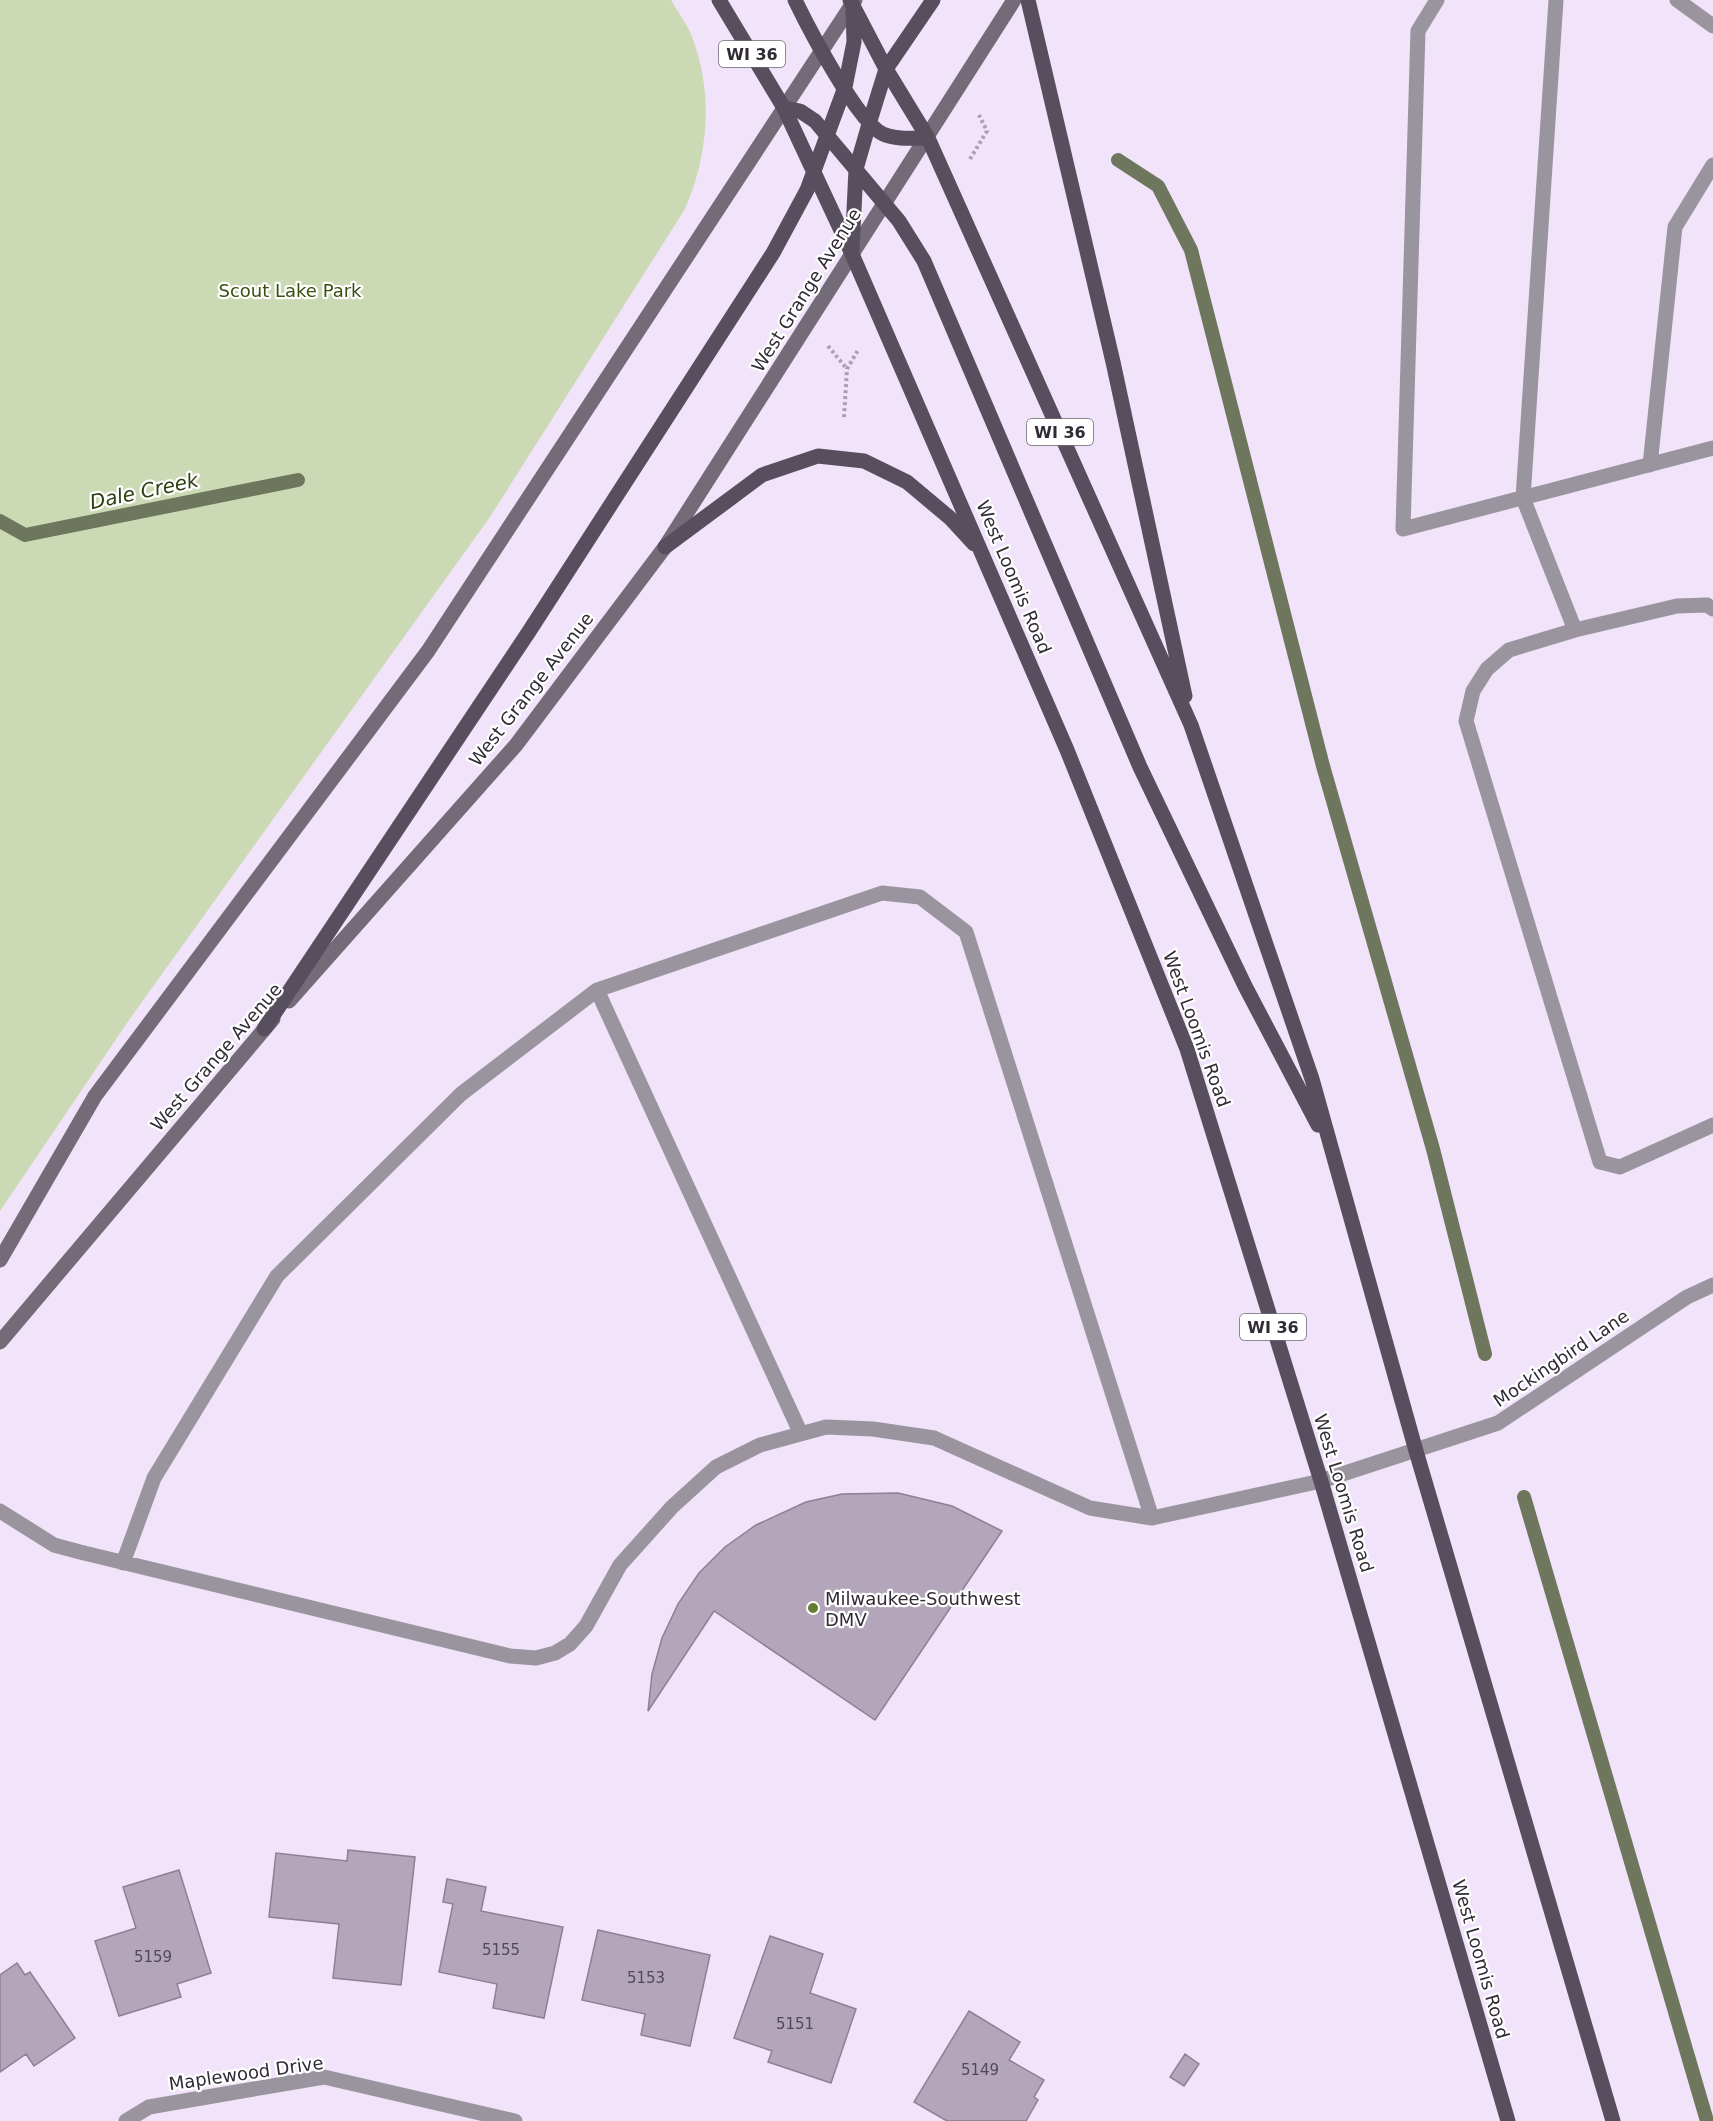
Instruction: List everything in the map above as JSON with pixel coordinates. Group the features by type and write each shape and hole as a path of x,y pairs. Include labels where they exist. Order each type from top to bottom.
{"main road":[{"name":"West Loomis Road","path":"719,0 784,108 852,254 1067,750 1187,1049 1321,1481 1508,2121"},
{"path":"795,0 821,52 869,124 883,134 928,138"},
{"path":"852,254 856,169 886,69 933,0"},
{"path":"1028,0 1113,362 1191,725"},
{"path":"264,1029 530,630 773,253 807,189 845,87 854,42 853,1"},
{"name":"WI 36","path":"853,1 886,69 928,138 1191,725 1312,1079 1416,1451 1613,2121"},
{"path":"784,108 800,111 826,134 884,202 924,261 1140,767 1245,986 1332,1151"},
{"path":"664,547 762,475 818,456 864,461 907,482 950,518 982,553"}],"street":[{"name":"West Grange Avenue","path":"0,1341 264,1029 516,745 664,547 884,202 928,138 1014,0"},
{"path":"1437,0 1418,31 1404,529 1713,448"},
{"path":"1556,0 1524,498 1575,630"},
{"path":"1677,0 1713,26"},
{"path":"0,1260 95,1096 428,651 853,1"},
{"path":"1650,465 1675,227 1713,165"},
{"path":"1713,609 1707,605 1677,606 1575,630 1509,650 1487,669 1473,691 1466,721 1600,1162 1620,1167 1713,1125"},
{"path":"0,1511 54,1545 123,1563 510,1656 536,1658 555,1653 570,1644 586,1626 620,1565 672,1507 716,1467 760,1445 826,1427 873,1429 934,1438 1090,1508 1152,1518 966,932 920,897 882,893 597,990 461,1094 277,1276 154,1478 123,1563"},
{"path":"597,990 801,1434"},
{"name":"Mockingbird Lane","path":"1152,1518 1321,1481 1498,1424 1687,1297 1713,1285"},
{"name":"Maplewood Drive","path":"126,2121 149,2107 324,2077 515,2121"}],"path":[{"path":"969,160 987,131 979,115"},
{"path":"826,344 846,369"},
{"path":"844,417 846,369 858,350"}],"green space":[{"name":"Scout Lake Park","path":"0,0 671,0 688,28 698,54 703,76 706,121 699,166 685,209 490,517 129,1020 0,1211"}],"building":[{"name":"Milwaukee-Southwest DMV","path":"898,1493 952,1506 1002,1531 875,1720 714,1611 648,1711 652,1674 662,1638 678,1604 699,1573 725,1547 756,1525 806,1502 842,1494"},
{"path":"348,1850 415,1857 401,1985 333,1978 339,1924 269,1917 276,1853 347,1861"},
{"path":"179,1870 211,1973 177,1984 181,1997 119,2016 95,1941 136,1928 123,1887"},
{"path":"447,1879 486,1887 481,1911 563,1927 544,2018 493,2008 497,1984 439,1972 453,1904 443,1902"},
{"path":"598,1930 710,1955 690,2046 641,2035 645,2014 582,2000"},
{"path":"770,1936 823,1954 810,1993 856,2009 831,2083 768,2062 772,2051 734,2038"},
{"path":"17,1963 25,1975 30,1972 75,2038 34,2066 26,2054 0,2072 0,1975"},
{"path":"969,2011 1020,2042 1009,2060 1044,2080 1034,2097 1038,2100 1026,2121 947,2121 914,2102"},
{"path":"1185,2054 1199,2064 1184,2086 1170,2077"}],"waterway":[{"path":"1118,160 1158,186 1191,250 1323,766 1433,1149 1485,1354"},
{"name":"Dale Creek","path":"0,521 25,535 298,480"},
{"path":"1524,1497 1707,2121"}],"place":[{"name":"Milwaukee-Southwest DMV","path":"813,1608"}]}
